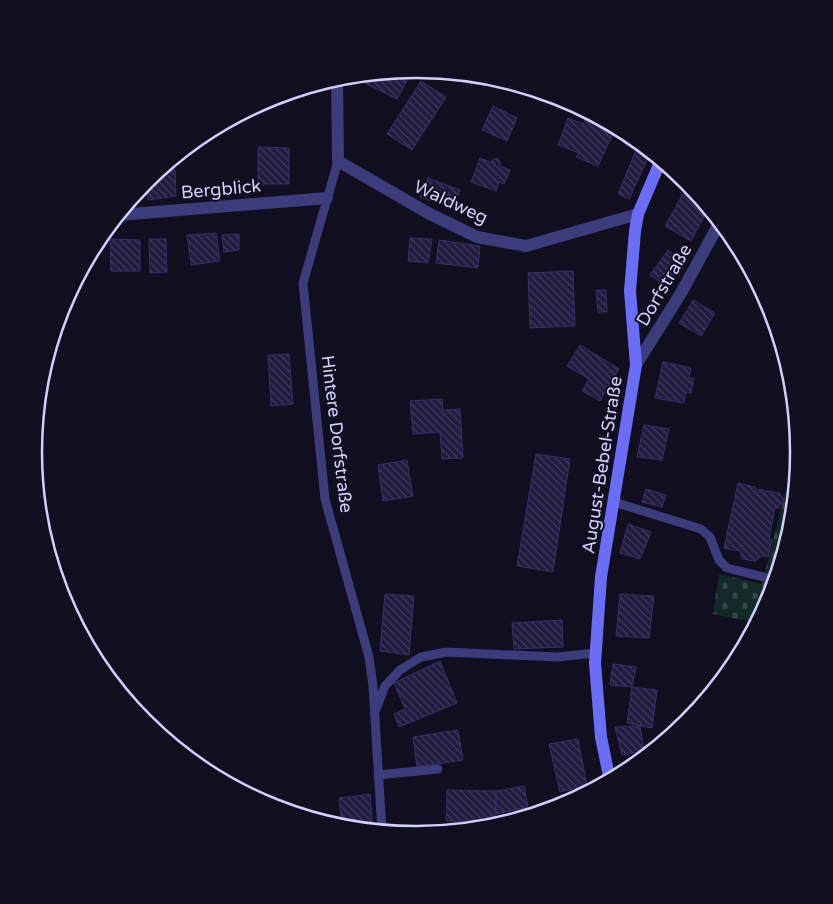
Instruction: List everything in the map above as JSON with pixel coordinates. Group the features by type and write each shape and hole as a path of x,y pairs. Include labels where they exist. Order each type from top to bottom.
{"main road":[{"name":"August-Bebel-Straße","path":"608,773 600,737 596,653 601,577 636,365 630,291 634,231 638,214 659,167"}],"street":[{"path":"337,87 338,161"},
{"name":"Waldweg","path":"338,161 428,213 477,237 526,246 638,214"},
{"name":"Bergblick","path":"131,211 327,198"},
{"name":"Dorfstraße","path":"636,365 681,293 716,229"}],"lane":[{"name":"Hintere Dorfstraße","path":"338,161 303,284 326,500 369,657 375,712 382,824"},
{"path":"614,502 701,529 710,536 719,560 727,568 769,578"},
{"path":"375,712 385,686 400,670 422,657 446,652 557,657 596,653"},
{"path":"378,775 438,769"}],"green space":[{"path":"785,493 788,494 778,549 762,595 750,621 713,614 719,574 762,584"}],"building":[{"path":"408,78 397,99 363,82"},
{"path":"421,81 446,97 412,150 387,134"},
{"path":"493,106 517,118 507,141 482,130"},
{"path":"568,118 583,124 585,119 613,134 598,166 576,157 579,153 558,145"},
{"path":"625,142 648,158 629,199 618,194 636,150 624,143"},
{"path":"258,147 289,148 289,184 258,184"},
{"path":"480,158 490,162 496,158 501,166 510,170 504,184 499,182 496,191 471,182"},
{"path":"171,170 175,170 176,196 148,200 148,192"},
{"path":"428,178 460,190 453,209 420,197"},
{"path":"683,194 692,199 705,214 691,241 665,226"},
{"path":"216,233 220,261 191,265 187,235"},
{"path":"239,234 239,250 224,252 222,235"},
{"path":"410,238 432,239 428,263 408,261"},
{"path":"110,239 140,240 140,271 111,271"},
{"path":"149,239 166,239 167,272 150,273"},
{"path":"439,240 480,246 478,268 436,263"},
{"path":"668,250 684,262 667,287 650,275"},
{"path":"573,271 575,326 530,328 528,273"},
{"path":"596,290 606,290 607,312 598,312"},
{"path":"693,300 715,313 701,336 679,323"},
{"path":"580,345 619,369 600,401 582,391 589,379 567,366"},
{"path":"289,354 293,404 271,406 268,355"},
{"path":"663,362 691,368 689,378 694,379 691,393 686,392 684,403 655,398"},
{"path":"442,399 443,410 460,409 463,458 442,459 440,432 413,434 410,401"},
{"path":"644,425 669,429 662,460 637,457"},
{"path":"536,454 570,459 553,572 517,566"},
{"path":"407,460 413,496 383,501 378,465"},
{"path":"738,483 755,487 756,489 779,493 784,499 783,504 779,508 775,508 769,539 772,540 768,557 762,556 755,561 742,559 740,551 724,548"},
{"path":"646,489 666,495 662,507 642,502"},
{"path":"628,524 651,532 640,559 620,553"},
{"path":"385,594 414,596 409,655 380,651"},
{"path":"620,594 654,596 649,638 616,636"},
{"path":"562,620 563,647 514,649 512,623"},
{"path":"440,661 457,703 399,727 394,714 405,709 394,683"},
{"path":"613,664 636,667 632,687 610,685"},
{"path":"632,687 657,690 652,728 627,723"},
{"path":"640,726 644,749 622,755 615,727"},
{"path":"458,730 463,760 417,767 413,737"},
{"path":"578,739 587,785 560,792 549,744"},
{"path":"524,786 528,807 496,814 496,791"},
{"path":"447,790 496,791 495,817 474,822 446,821"},
{"path":"370,794 372,823 341,818 339,798"}]}
